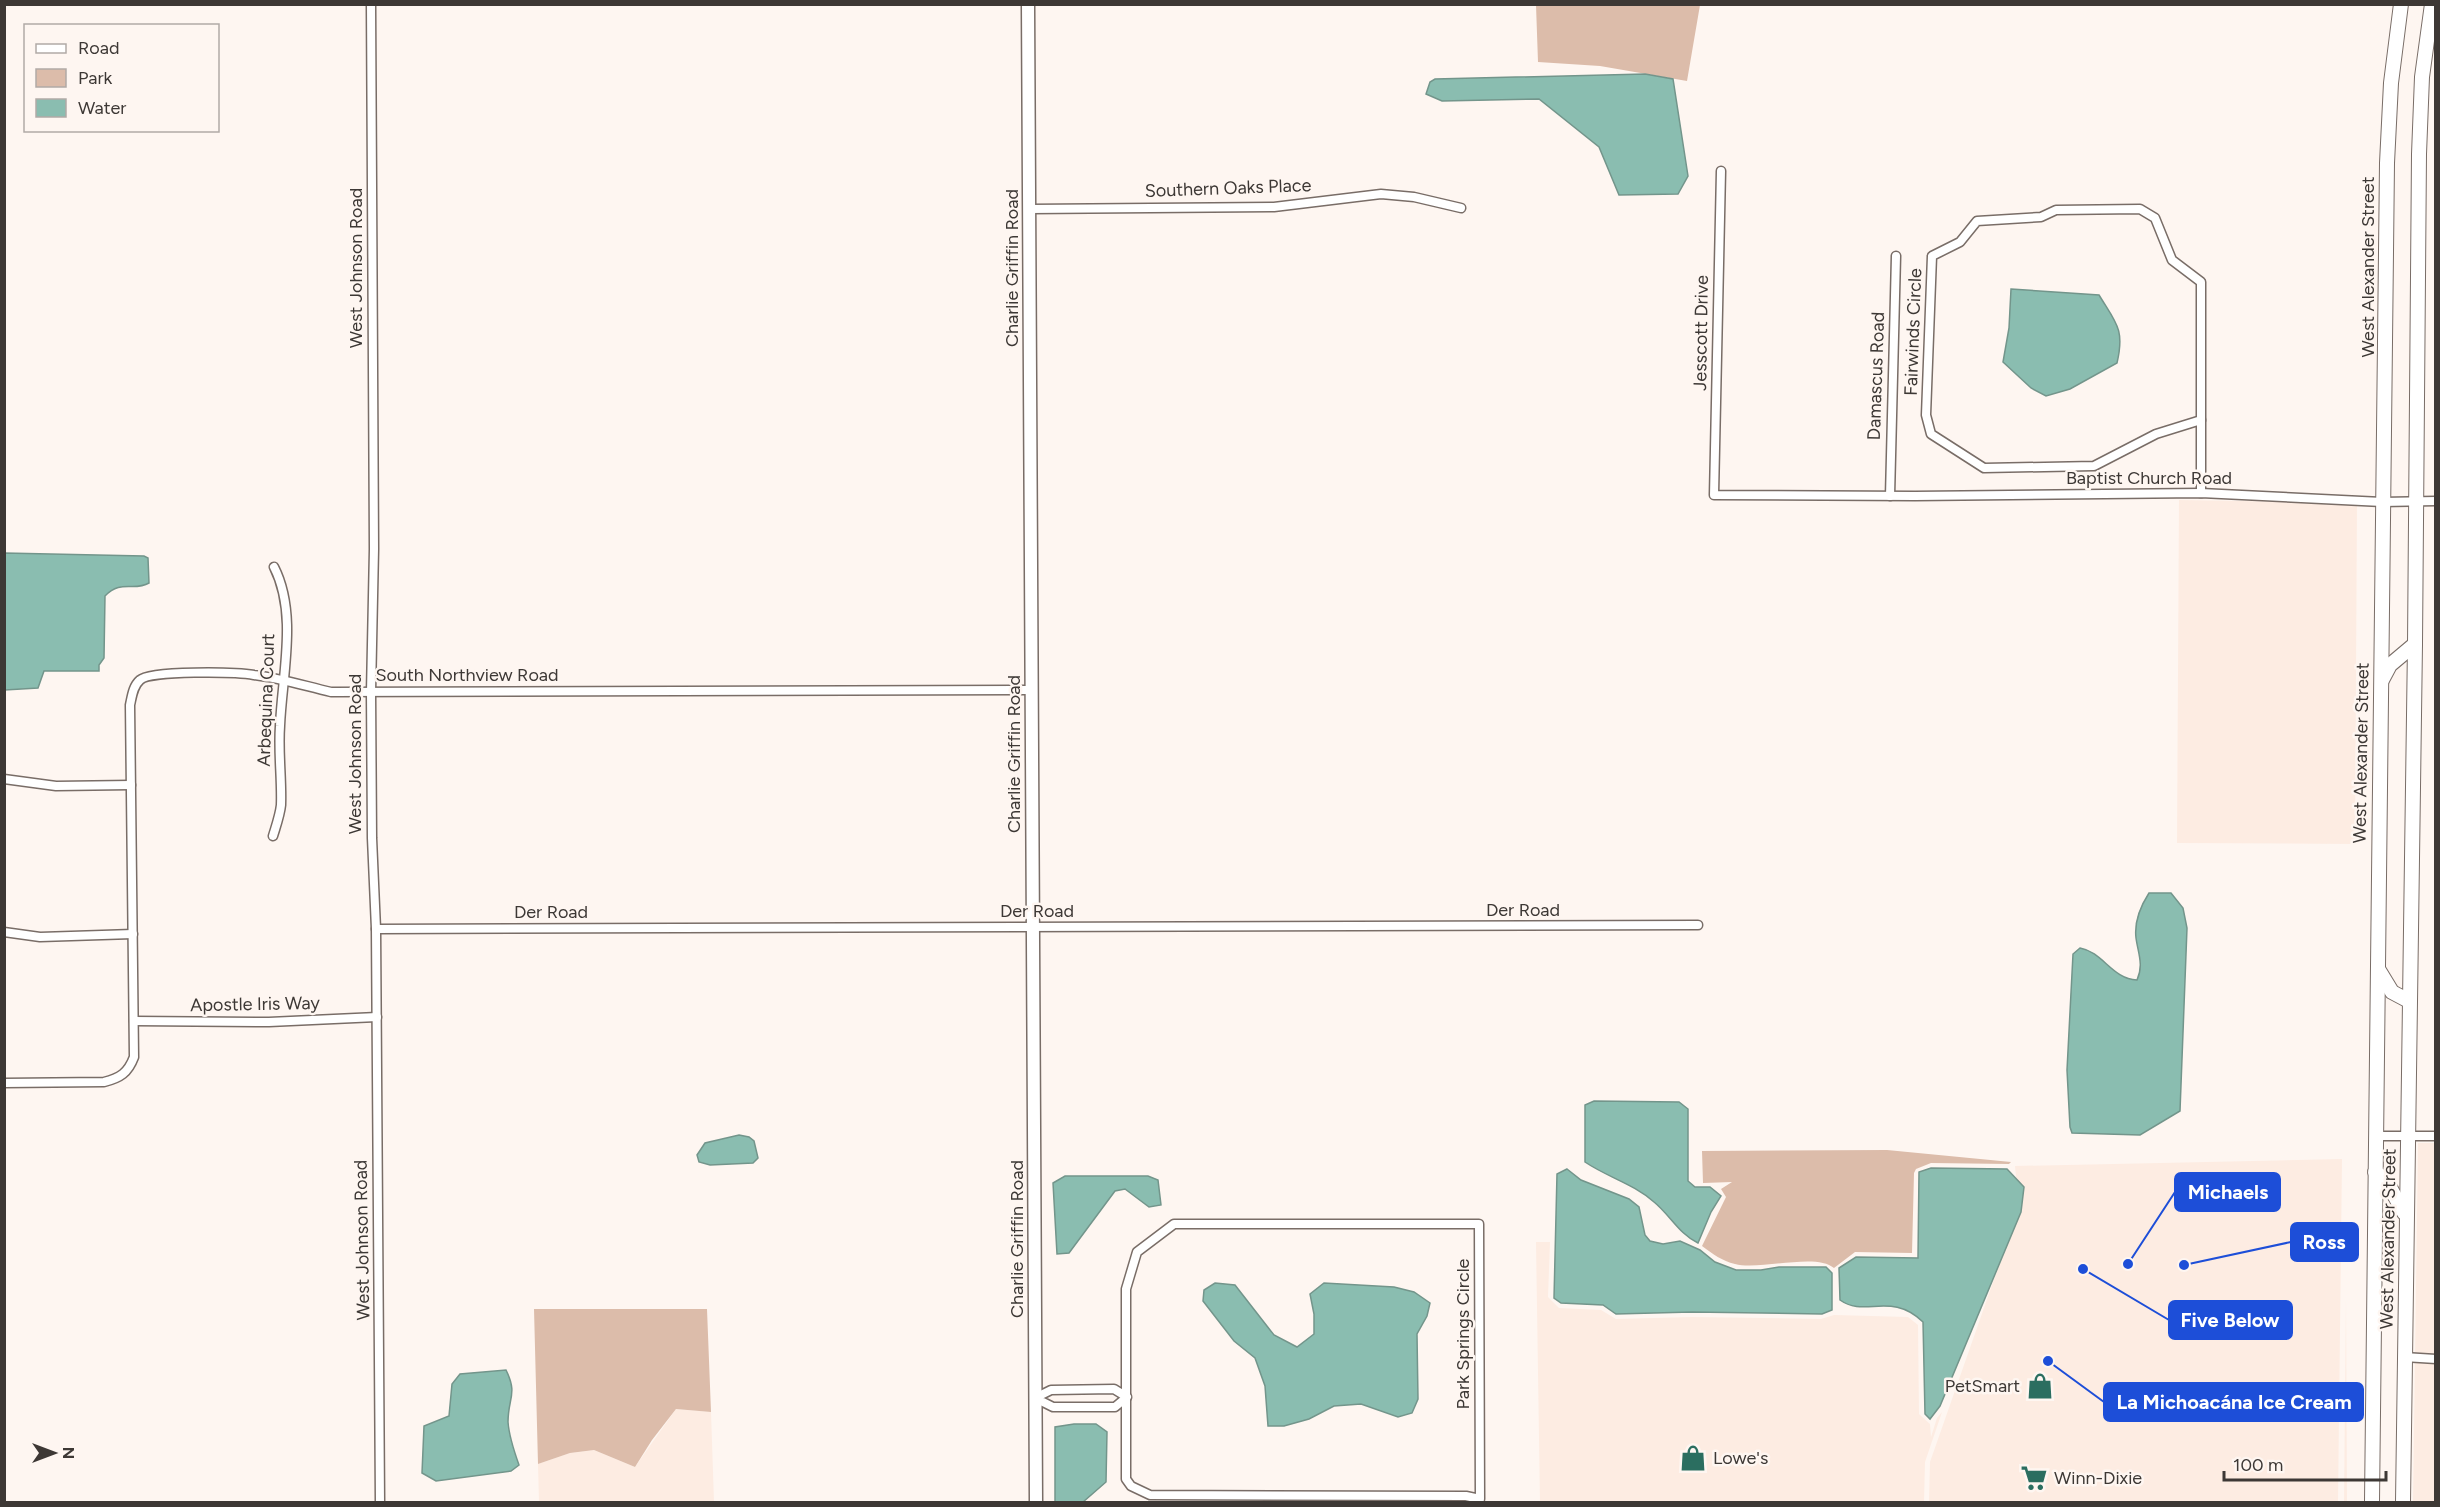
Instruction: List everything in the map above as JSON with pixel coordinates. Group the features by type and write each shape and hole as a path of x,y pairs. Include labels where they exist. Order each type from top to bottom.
{"main road":[{"name":"West Alexander Street","path":"2372,1503 2379,686 2388,123 2401,4"},
{"name":"West Alexander Street","path":"2403,1503 2420,115 2432,4"},
{"path":"2379,686 2390,665 2415,644"},
{"path":"2377,967 2392,992 2409,1001"},
{"path":"2375,1172 2386,1180 2406,1218"}],"street":[{"name":"West Johnson Road","path":"371,4 374,526 371,692 377,1017 380,1503"},
{"name":"Charlie Griffin Road","path":"1028,4 1036,1503"},
{"name":"Jesscott Drive","path":"1714,495 1721,171"},
{"name":"Southern Oaks Place","path":"1030,209 1274,207 1381,194 1414,197 1461,208"},
{"name":"Fairwinds Circle","path":"2201,420 2156,434 2094,466 1984,468 1931,434 1926,415 1932,256 1960,242 1977,221 2041,217 2056,210 2140,209 2155,218 2172,260 2201,282 2201,420 2201,493"},
{"name":"Damascus Road","path":"1890,496 1896,256"},
{"name":"Baptist Church Road","path":"1714,495 1915,496 2201,493 2382,502 2436,501"},
{"name":"Arbequina Court","path":"273,836 281,807 280,727 285,681 286,601 282,584 274,567"},
{"name":"South Northview Road","path":"4,1083 104,1082 119,1078 130,1069 134,1058 134,1022 130,705 134,688 141,679 153,674 252,674 331,692 1032,690"},
{"path":"4,779 56,786 131,785"},
{"name":"Der Road","path":"376,929 1698,925"},
{"path":"4,932 40,937 133,934"},
{"name":"Apostle Iris Way","path":"134,1022 269,1022 377,1017"},
{"path":"2375,1136 2436,1136"},
{"name":"Park Springs Circle","path":"1174,1224 1479,1224 1480,1499 1466,1496 1150,1495 1131,1486 1126,1479 1127,1397 1126,1289 1137,1252 1174,1224"},
{"path":"2404,1357 2436,1359"},
{"path":"1114,1389 1127,1397 1115,1407 1053,1407 1035,1398 1051,1390 1114,1389"}],"shaded area":[{"path":"2179,500 2357,503 2355,844 2177,843"},
{"path":"2418,1143 2435,1143 2435,1502 2413,1502"},
{"path":"2342,1159 2338,1502 1929,1502 1930,1462 2019,1208 2015,1166"},
{"path":"1536,1242 1550,1242 1548,1297 1559,1308 1601,1310 1616,1319 1692,1317 1821,1319 1834,1315 1908,1317 1918,1325 1919,1414 1930,1424 1931,1437 1937,1418 1942,1412 1925,1462 1924,1502 1540,1502"},
{"path":"2346,1298 2347,1502 2344,1502"},
{"path":"676,1409 711,1412 714,1502 539,1502 538,1464 570,1453 594,1450 635,1467"}],"green space":[{"path":"1536,5 1700,5 1687,81 1600,66 1538,62"},
{"path":"1887,1150 2011,1162 2009,1164 1931,1163 1916,1169 1914,1173 1912,1253 1855,1252 1834,1268 1814,1262 1745,1266 1726,1261 1702,1246 1726,1197 1721,1189 1732,1182 1703,1183 1702,1151"},
{"path":"534,1309 707,1309 711,1412 676,1409 635,1467 594,1450 570,1453 538,1464"}],"water":[{"path":"1645,74 1673,79 1688,176 1678,194 1619,195 1599,147 1539,99 1442,101 1426,94 1430,82 1435,79"},
{"path":"2011,289 2099,295 2114,320 2119,334 2117,363 2070,389 2046,396 2031,388 2003,362 2009,328"},
{"path":"4,553 144,556 148,558 149,583 117,588 105,596 104,658 99,665 99,671 44,671 38,688 5,690"},
{"path":"2149,893 2171,893 2183,908 2187,928 2180,1111 2140,1135 2072,1133 2067,1070 2073,954 2080,948 2088,950 2121,975 2137,980 2140,964 2136,926 2140,909"},
{"path":"1594,1101 1679,1102 1688,1109 1688,1181 1695,1187 1710,1187 1721,1196 1711,1212 1698,1243 1685,1235 1660,1207 1646,1196 1585,1162 1585,1105"},
{"path":"739,1135 749,1137 754,1141 758,1158 753,1163 710,1165 699,1162 697,1155 705,1143"},
{"path":"1931,1168 2007,1169 2024,1187 2021,1212 1940,1406 1930,1419 1925,1414 1923,1322 1900,1308 1859,1307 1840,1300 1839,1268 1856,1257 1918,1258 1919,1172"},
{"path":"1567,1169 1581,1180 1629,1199 1639,1207 1645,1235 1650,1241 1663,1244 1680,1241 1700,1250 1715,1262 1736,1270 1826,1267 1832,1273 1832,1310 1822,1314 1692,1312 1616,1314 1603,1305 1561,1303 1554,1298 1557,1174"},
{"path":"1065,1176 1148,1176 1158,1180 1161,1205 1149,1207 1125,1189 1115,1191 1069,1253 1057,1254 1053,1183"},
{"path":"1215,1283 1235,1285 1274,1335 1297,1347 1314,1334 1314,1314 1310,1294 1324,1283 1394,1287 1414,1292 1430,1303 1427,1316 1417,1334 1418,1399 1412,1413 1398,1417 1361,1404 1334,1406 1309,1419 1284,1426 1268,1426 1265,1386 1255,1358 1234,1341 1203,1301 1204,1290"},
{"path":"506,1370 512,1391 508,1422 519,1465 511,1471 436,1481 422,1473 424,1426 449,1416 452,1384 460,1374"},
{"path":"1096,1424 1107,1432 1106,1482 1083,1502 1055,1502 1055,1427"}],"place":[{"name":"Michaels","path":"2128,1264"},
{"name":"Ross","path":"2184,1265"},
{"name":"Five Below","path":"2083,1269"},
{"name":"La Michoacána Ice Cream","path":"2048,1361"},
{"name":"PetSmart","path":"2040,1386"},
{"name":"Lowe's","path":"1693,1458"},
{"name":"Winn-Dixie","path":"2034,1478"}]}
